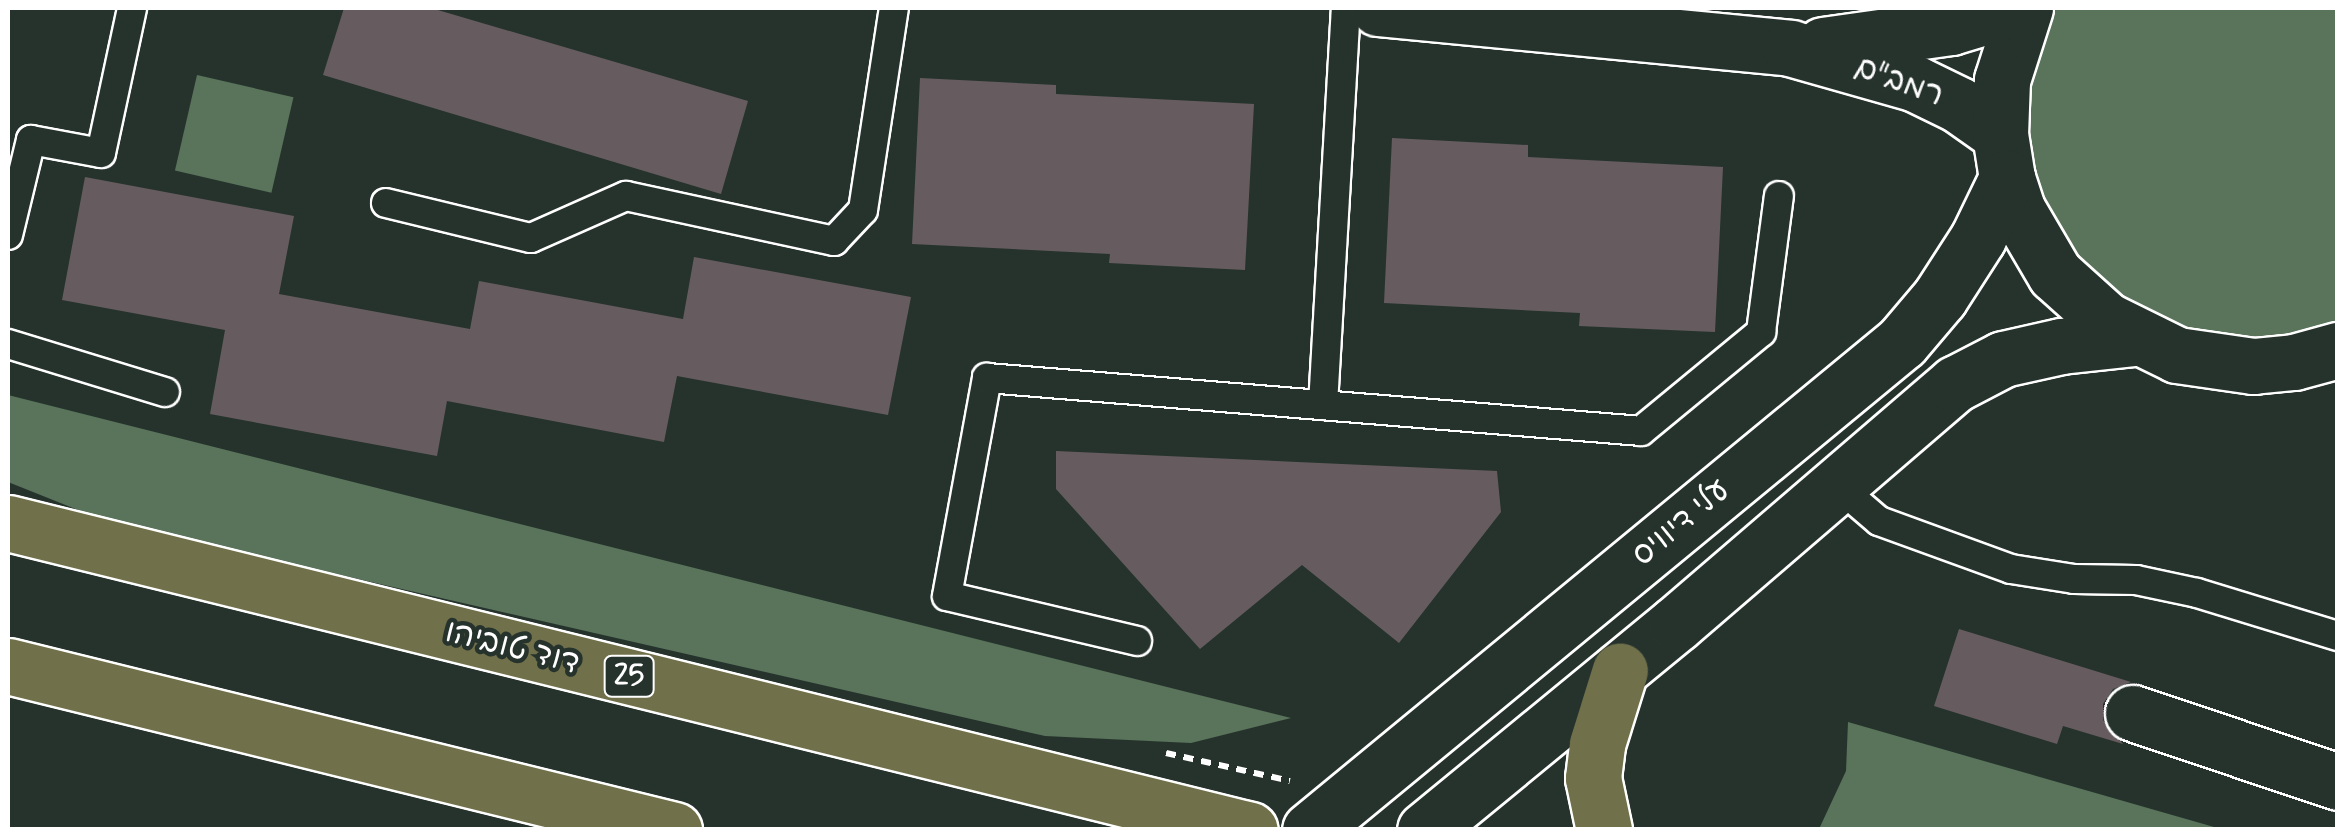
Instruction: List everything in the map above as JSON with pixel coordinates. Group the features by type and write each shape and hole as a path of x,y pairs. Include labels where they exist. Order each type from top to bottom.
{"highway":[{"name":"דוד טוביהו","path":"8,523 1250,830"},
{"path":"8,666 674,830"},
{"path":"1604,830 1593,778 1596,744 1620,670"}],"street":[{"name":"רמב\"ם","path":"1378,8 1790,48 1916,84 1959,104 2003,156"},
{"name":"רמב\"ם","path":"1790,48 1879,40 1952,27 2014,8"},
{"path":"2024,8 2002,80 2003,156 2034,242 2055,274 2106,320 2135,338 2178,355 2253,366 2294,362 2338,350"},
{"name":"עלי דיוויס","path":"1310,830 1902,342 1959,268 2003,156"},
{"path":"1425,830 1620,670 1955,384 2003,359 2060,346 2135,338"},
{"path":"2133,712 2338,782"}],"lane":[{"path":"8,235 31,140 101,154 132,8"},
{"path":"386,203 531,238 626,196 834,242 863,210 894,8"},
{"path":"1322,405 1346,8"},
{"path":"1137,642 948,596 988,378 1641,431 1761,332 1779,196"},
{"path":"8,344 165,392"},
{"path":"1837,486 1879,520 2010,569 2074,579 2136,580 2196,593 2338,636"}],"green space":[{"path":"2054,8 2337,8 2337,323 2282,340 2216,339 2160,323 2111,294 2071,254 2042,204 2026,150 2026,92 2039,36"},
{"path":"197,75 293,97 271,193 175,170"},
{"path":"8,395 1291,718 1191,743 1045,736 108,522 8,482"},
{"path":"1848,722 2221,829 1819,829 1846,771"}],"building":[{"path":"344,8 431,8 748,101 721,194 323,75"},
{"path":"920,78 1056,85 1056,94 1254,104 1245,270 1109,263 1110,254 912,244"},
{"path":"1392,138 1528,145 1528,157 1723,167 1715,332 1579,326 1580,313 1384,303"},
{"path":"85,177 294,216 279,294 470,329 479,281 683,319 694,257 911,297 888,415 677,376 664,442 447,401 437,456 210,414 225,330 62,300"},
{"path":"1056,451 1497,471 1501,512 1399,643 1302,565 1200,649 1056,489"},
{"path":"1959,629 2131,682 2113,689 2103,704 2103,720 2123,744 2063,726 2057,744 1934,706"}]}
